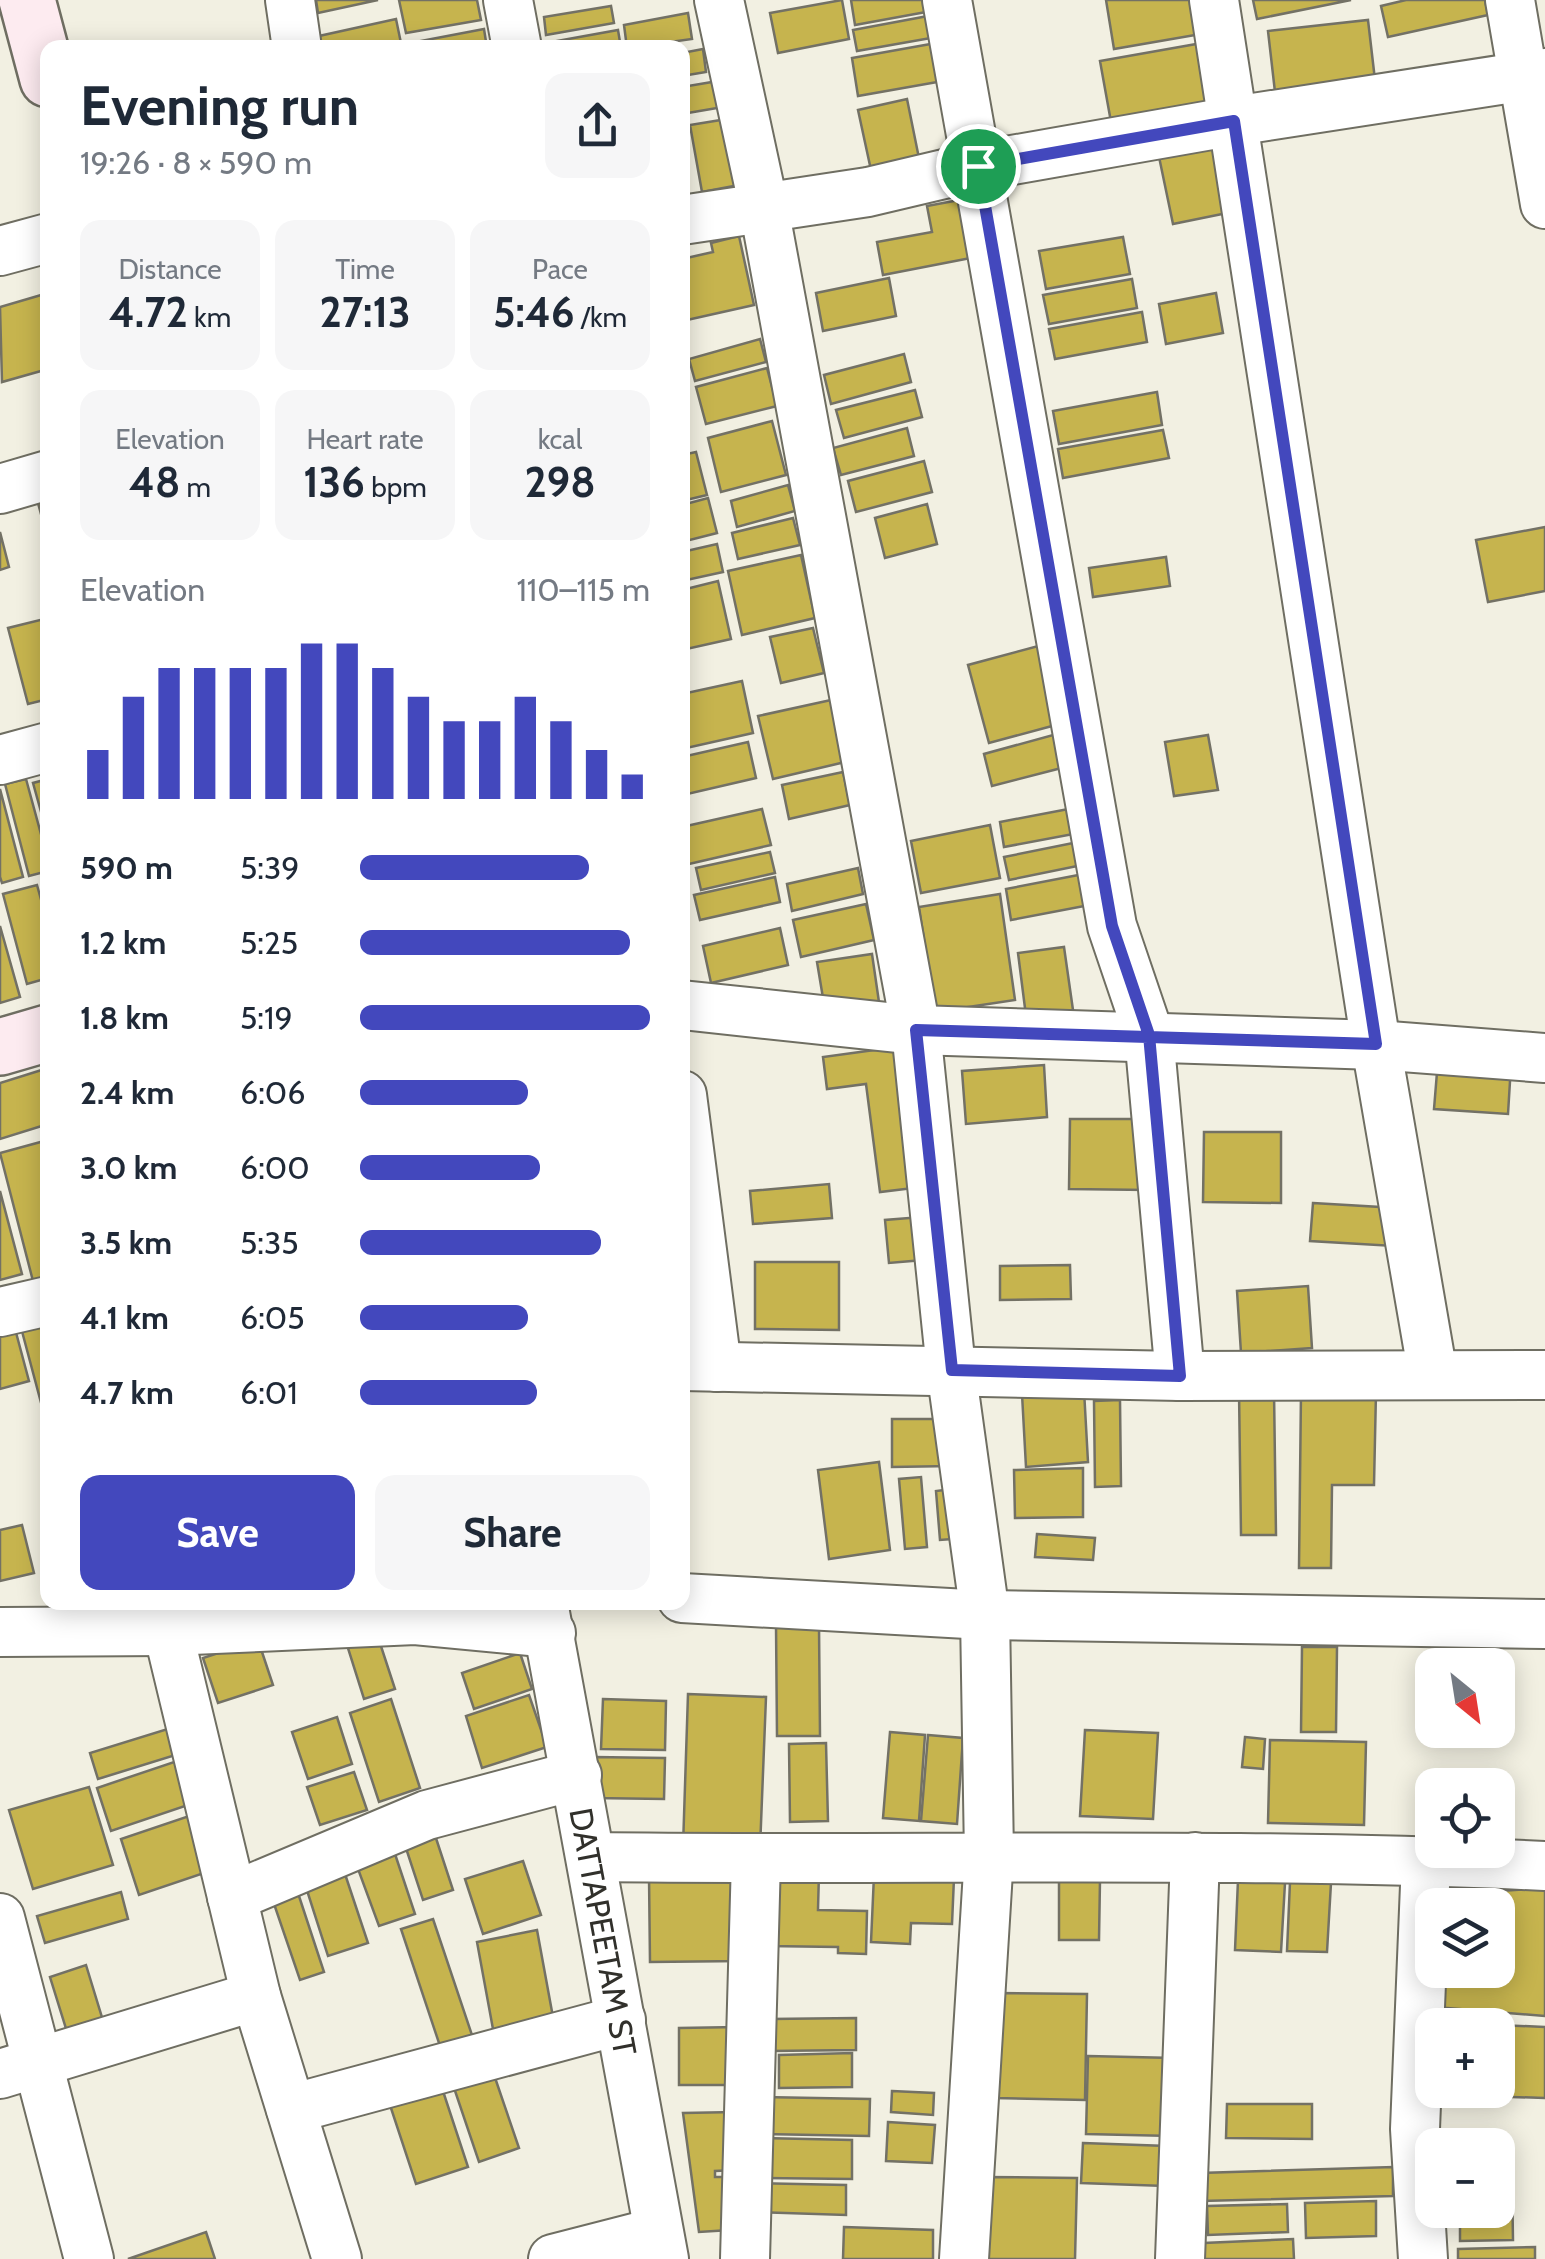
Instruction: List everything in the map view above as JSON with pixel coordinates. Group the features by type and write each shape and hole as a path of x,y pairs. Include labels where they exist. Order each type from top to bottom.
{"street":[{"path":"290,0 297,40"},
{"path":"508,0 516,40"},
{"path":"719,0 764,208 916,1030 952,1370 985,1615 990,1855 964,2259"},
{"path":"948,0 1112,926 1149,1035 1180,1376"},
{"path":"1214,0 1376,1044 1433,1375"},
{"path":"1510,0 1535,75 1545,204"},
{"path":"20,16 40,61"},
{"path":"690,219 868,192 978,166 1234,121 1535,75"},
{"path":"0,251 40,240"},
{"path":"0,488 40,477"},
{"path":"0,760 40,749"},
{"path":"690,1006 916,1030 1376,1044 1545,1058"},
{"path":"0,1047 40,1035"},
{"path":"690,1215 700,1366 1180,1376 1545,1376"},
{"path":"0,1312 40,1303"},
{"path":"690,1598 985,1615 1545,1624"},
{"path":"0,1632 165,1617 413,1611 547,1618"},
{"path":"165,1617 256,1996 337,2259"},
{"name":"DATTAPEETAM ST","path":"547,1618 661,2246"},
{"path":"232,1897 428,1815 577,1775"},
{"path":"592,1857 990,1855 1415,1860"},
{"path":"1180,2259 1195,1856"},
{"path":"744,2259 756,1859"},
{"path":"1515,1864 1545,1866"},
{"path":"1423,2259 1416,2129 1426,1868"},
{"path":"0,1918 19,2067 90,2259"},
{"path":"19,2067 256,1996"},
{"path":"291,2109 620,2020"},
{"path":"553,2259 661,2246"}],"building":[{"path":"316,0 378,0 318,13"},
{"path":"399,0 477,0 481,20 406,33"},
{"path":"842,0 849,39 778,53 770,13"},
{"path":"851,0 947,0 948,8 855,25"},
{"path":"1106,0 1195,0 1201,34 1114,49"},
{"path":"1253,0 1351,0 1257,19"},
{"path":"1406,0 1485,0 1488,15 1388,37 1381,6"},
{"path":"611,6 614,23 546,35 544,17"},
{"path":"688,13 692,39 626,40 624,25"},
{"path":"944,13 948,35 857,51 853,30"},
{"path":"396,19 400,40 320,40 319,36"},
{"path":"1368,20 1375,80 1275,92 1268,31"},
{"path":"484,29 486,40 426,40"},
{"path":"618,30 620,40 563,40"},
{"path":"953,40 960,78 858,96 852,58"},
{"path":"1202,43 1213,104 1111,122 1100,61"},
{"path":"703,49 706,72 690,75 690,51"},
{"path":"718,81 723,107 690,113 690,86"},
{"path":"907,99 922,173 874,184 858,110"},
{"path":"727,119 739,185 702,192 690,125"},
{"path":"1217,140 1232,212 1173,224 1158,152"},
{"path":"970,198 981,256 883,275 877,242 932,232 927,206"},
{"path":"739,236 754,305 690,319 690,257 713,252 711,243"},
{"path":"1123,237 1130,274 1046,289 1039,251"},
{"path":"889,278 896,316 823,331 816,293"},
{"path":"1132,279 1137,308 1049,324 1043,295"},
{"path":"1216,293 1223,333 1166,344 1159,304"},
{"path":"40,295 40,371 2,382 0,307"},
{"path":"1142,312 1147,342 1055,359 1049,329"},
{"path":"760,339 766,362 695,381 690,359"},
{"path":"904,354 911,382 831,404 824,375"},
{"path":"767,368 777,406 706,424 696,387"},
{"path":"915,390 922,417 844,438 836,410"},
{"path":"1157,392 1162,425 1059,444 1053,411"},
{"path":"772,421 786,475 721,492 708,438"},
{"path":"907,428 914,456 841,475 833,448"},
{"path":"1163,430 1169,458 1063,478 1058,449"},
{"path":"696,452 707,495 690,499 690,453"},
{"path":"924,461 932,492 856,512 848,481"},
{"path":"788,485 795,511 737,527 731,501"},
{"path":"708,498 717,533 690,540 690,503"},
{"path":"927,504 937,544 885,558 875,518"},
{"path":"793,518 800,545 738,559 732,533"},
{"path":"1545,527 1545,591 1488,602 1476,540"},
{"path":"0,532 9,567 0,570"},
{"path":"717,544 723,572 690,579 690,550"},
{"path":"801,555 815,618 742,635 728,571"},
{"path":"1166,557 1170,586 1093,597 1089,568"},
{"path":"718,581 731,639 690,648 690,588"},
{"path":"40,620 40,701 28,704 8,628"},
{"path":"813,628 824,673 781,683 770,637"},
{"path":"1042,645 1063,723 989,743 968,665"},
{"path":"742,681 753,733 690,747 690,692"},
{"path":"831,700 845,762 773,779 758,716"},
{"path":"1064,732 1073,765 992,786 984,754"},
{"path":"1208,735 1218,790 1174,796 1165,742"},
{"path":"748,742 756,778 690,793 690,755"},
{"path":"843,772 850,805 789,819 782,785"},
{"path":"26,779 40,831 40,873 29,876 5,784"},
{"path":"40,781 40,808 33,783"},
{"path":"0,789 23,877 2,883 0,877"},
{"path":"1079,807 1084,832 1004,847 1000,822"},
{"path":"762,809 771,845 690,864 690,825"},
{"path":"990,825 1000,878 921,893 911,841"},
{"path":"1088,840 1092,863 1009,880 1004,857"},
{"path":"770,852 775,873 701,890 696,868"},
{"path":"858,868 863,894 792,911 787,884"},
{"path":"1094,872 1100,903 1011,920 1006,889"},
{"path":"775,877 780,902 700,920 694,895"},
{"path":"37,885 40,980 27,984 3,894"},
{"path":"1000,894 1015,1000 935,1012 919,907"},
{"path":"866,904 874,940 801,957 793,920"},
{"path":"0,926 20,997 0,1003"},
{"path":"780,928 788,965 711,983 703,946"},
{"path":"1064,947 1073,1010 1026,1016 1018,953"},
{"path":"872,954 880,1009 825,1010 817,962"},
{"path":"904,1046 922,1187 880,1192 866,1084 827,1089 823,1057"},
{"path":"1438,1060 1511,1065 1508,1114 1434,1109"},
{"path":"1044,1065 1047,1117 966,1124 962,1071"},
{"path":"40,1070 40,1126 0,1139 0,1083"},
{"path":"1070,1119 1149,1119 1148,1190 1069,1189"},
{"path":"1204,1132 1281,1132 1281,1203 1203,1202"},
{"path":"40,1142 40,1283 34,1285 0,1153"},
{"path":"829,1184 832,1218 753,1224 750,1191"},
{"path":"0,1191 22,1274 0,1280"},
{"path":"1313,1203 1397,1208 1394,1246 1310,1241"},
{"path":"921,1217 923,1260 889,1263 885,1220"},
{"path":"755,1262 839,1262 839,1330 755,1329"},
{"path":"1070,1265 1071,1299 1000,1300 1000,1266"},
{"path":"1308,1286 1312,1348 1241,1353 1237,1291"},
{"path":"40,1315 40,1399 19,1320"},
{"path":"14,1325 29,1381 0,1389 0,1329"},
{"path":"1084,1390 1088,1462 1026,1467 1022,1394"},
{"path":"1239,1391 1274,1391 1276,1535 1241,1535"},
{"path":"1301,1392 1376,1392 1374,1485 1332,1485 1331,1568 1299,1568"},
{"path":"1120,1400 1121,1486 1095,1487 1094,1401"},
{"path":"892,1419 950,1419 951,1466 892,1467"},
{"path":"879,1462 890,1550 829,1559 818,1470"},
{"path":"1083,1468 1083,1517 1015,1518 1014,1470"},
{"path":"921,1477 927,1547 905,1549 899,1479"},
{"path":"960,1488 965,1538 940,1540 936,1491"},
{"path":"22,1525 34,1573 0,1581 0,1530"},
{"path":"1037,1534 1095,1538 1093,1560 1035,1557"},
{"path":"776,1625 819,1625 820,1736 777,1736"},
{"path":"377,1634 395,1689 364,1699 347,1645"},
{"path":"258,1640 273,1685 218,1703 203,1658"},
{"path":"1302,1647 1337,1647 1336,1732 1301,1732"},
{"path":"520,1653 532,1689 474,1709 462,1673"},
{"path":"688,1694 766,1697 760,1849 683,1847"},
{"path":"529,1695 547,1747 482,1768 466,1716"},
{"path":"391,1699 420,1788 379,1802 350,1713"},
{"path":"603,1699 666,1701 665,1750 601,1749"},
{"path":"337,1717 352,1764 308,1779 292,1732"},
{"path":"174,1727 182,1753 98,1779 90,1753"},
{"path":"1085,1730 1158,1733 1153,1819 1080,1816"},
{"path":"890,1732 925,1735 919,1821 883,1818"},
{"path":"928,1735 963,1738 957,1824 921,1821"},
{"path":"1245,1737 1265,1739 1263,1769 1242,1767"},
{"path":"1270,1740 1366,1742 1364,1825 1268,1823"},
{"path":"826,1743 828,1821 790,1822 789,1744"},
{"path":"593,1757 665,1758 664,1799 593,1798"},
{"path":"180,1760 194,1803 111,1831 97,1788"},
{"path":"354,1772 367,1810 320,1825 307,1787"},
{"path":"89,1787 113,1865 33,1889 9,1810"},
{"path":"195,1814 213,1870 139,1895 121,1839"},
{"path":"432,1826 453,1890 423,1900 402,1836"},
{"path":"392,1845 415,1914 379,1926 354,1858"},
{"path":"523,1861 541,1915 483,1934 465,1879"},
{"path":"343,1868 368,1943 328,1956 304,1881"},
{"path":"770,1871 819,1872 818,1910 867,1911 866,1954 838,1953 838,1947 768,1946"},
{"path":"740,1874 742,1961 650,1962 649,1876"},
{"path":"874,1875 954,1878 952,1924 911,1923 910,1944 871,1942"},
{"path":"1059,1880 1100,1880 1099,1940 1059,1940"},
{"path":"1238,1880 1285,1883 1281,1952 1235,1950"},
{"path":"1290,1882 1331,1883 1327,1952 1287,1951"},
{"path":"1545,1888 1545,2016 1515,2014 1515,2008 1435,2007 1436,1988 1515,1988 1515,1890"},
{"path":"297,1890 324,1972 300,1980 272,1898"},
{"path":"121,1892 128,1919 45,1943 37,1916"},
{"path":"433,1919 478,2053 446,2064 401,1929"},
{"path":"537,1930 555,2028 495,2040 477,1942"},
{"path":"86,1965 104,2024 68,2035 50,1977"},
{"path":"997,1993 1087,1994 1085,2100 994,2098"},
{"path":"856,2018 856,2050 770,2051 770,2019"},
{"path":"1515,2026 1545,2027 1545,2098 1515,2097"},
{"path":"738,2027 738,2085 679,2085 679,2028"},
{"path":"852,2053 852,2087 779,2088 779,2055"},
{"path":"1088,2056 1174,2058 1172,2136 1086,2134"},
{"path":"490,2063 519,2148 479,2162 450,2076"},
{"path":"440,2082 468,2167 416,2184 388,2099"},
{"path":"892,2091 934,2093 933,2115 891,2112"},
{"path":"760,2097 870,2099 869,2136 759,2134"},
{"path":"1227,2104 1312,2104 1312,2139 1226,2138"},
{"path":"736,2112 736,2170 715,2171 715,2177 730,2177 730,2230 699,2232 683,2113"},
{"path":"888,2122 935,2125 932,2163 886,2161"},
{"path":"761,2138 852,2140 852,2179 760,2178"},
{"path":"1083,2143 1167,2146 1165,2186 1081,2183"},
{"path":"1393,2167 1393,2196 1201,2201 1200,2173"},
{"path":"983,2177 1077,2178 1075,2259 982,2259"},
{"path":"755,2183 846,2185 846,2215 755,2212"},
{"path":"1376,2201 1376,2236 1306,2238 1305,2203"},
{"path":"1287,2204 1288,2232 1208,2235 1207,2206"},
{"path":"844,2227 933,2230 933,2259 843,2259"},
{"path":"1460,2228 1513,2228 1513,2240 1460,2241"},
{"path":"206,2232 215,2259 128,2259"},
{"path":"1293,2239 1294,2259 1204,2259 1204,2243"},
{"path":"1535,2247 1535,2259 1458,2259 1458,2249"}],"route":[{"path":"978,166 1112,926 1149,1035 1180,1376 952,1370 916,1030 1149,1035 1376,1044 1234,121 978,166"}]}
